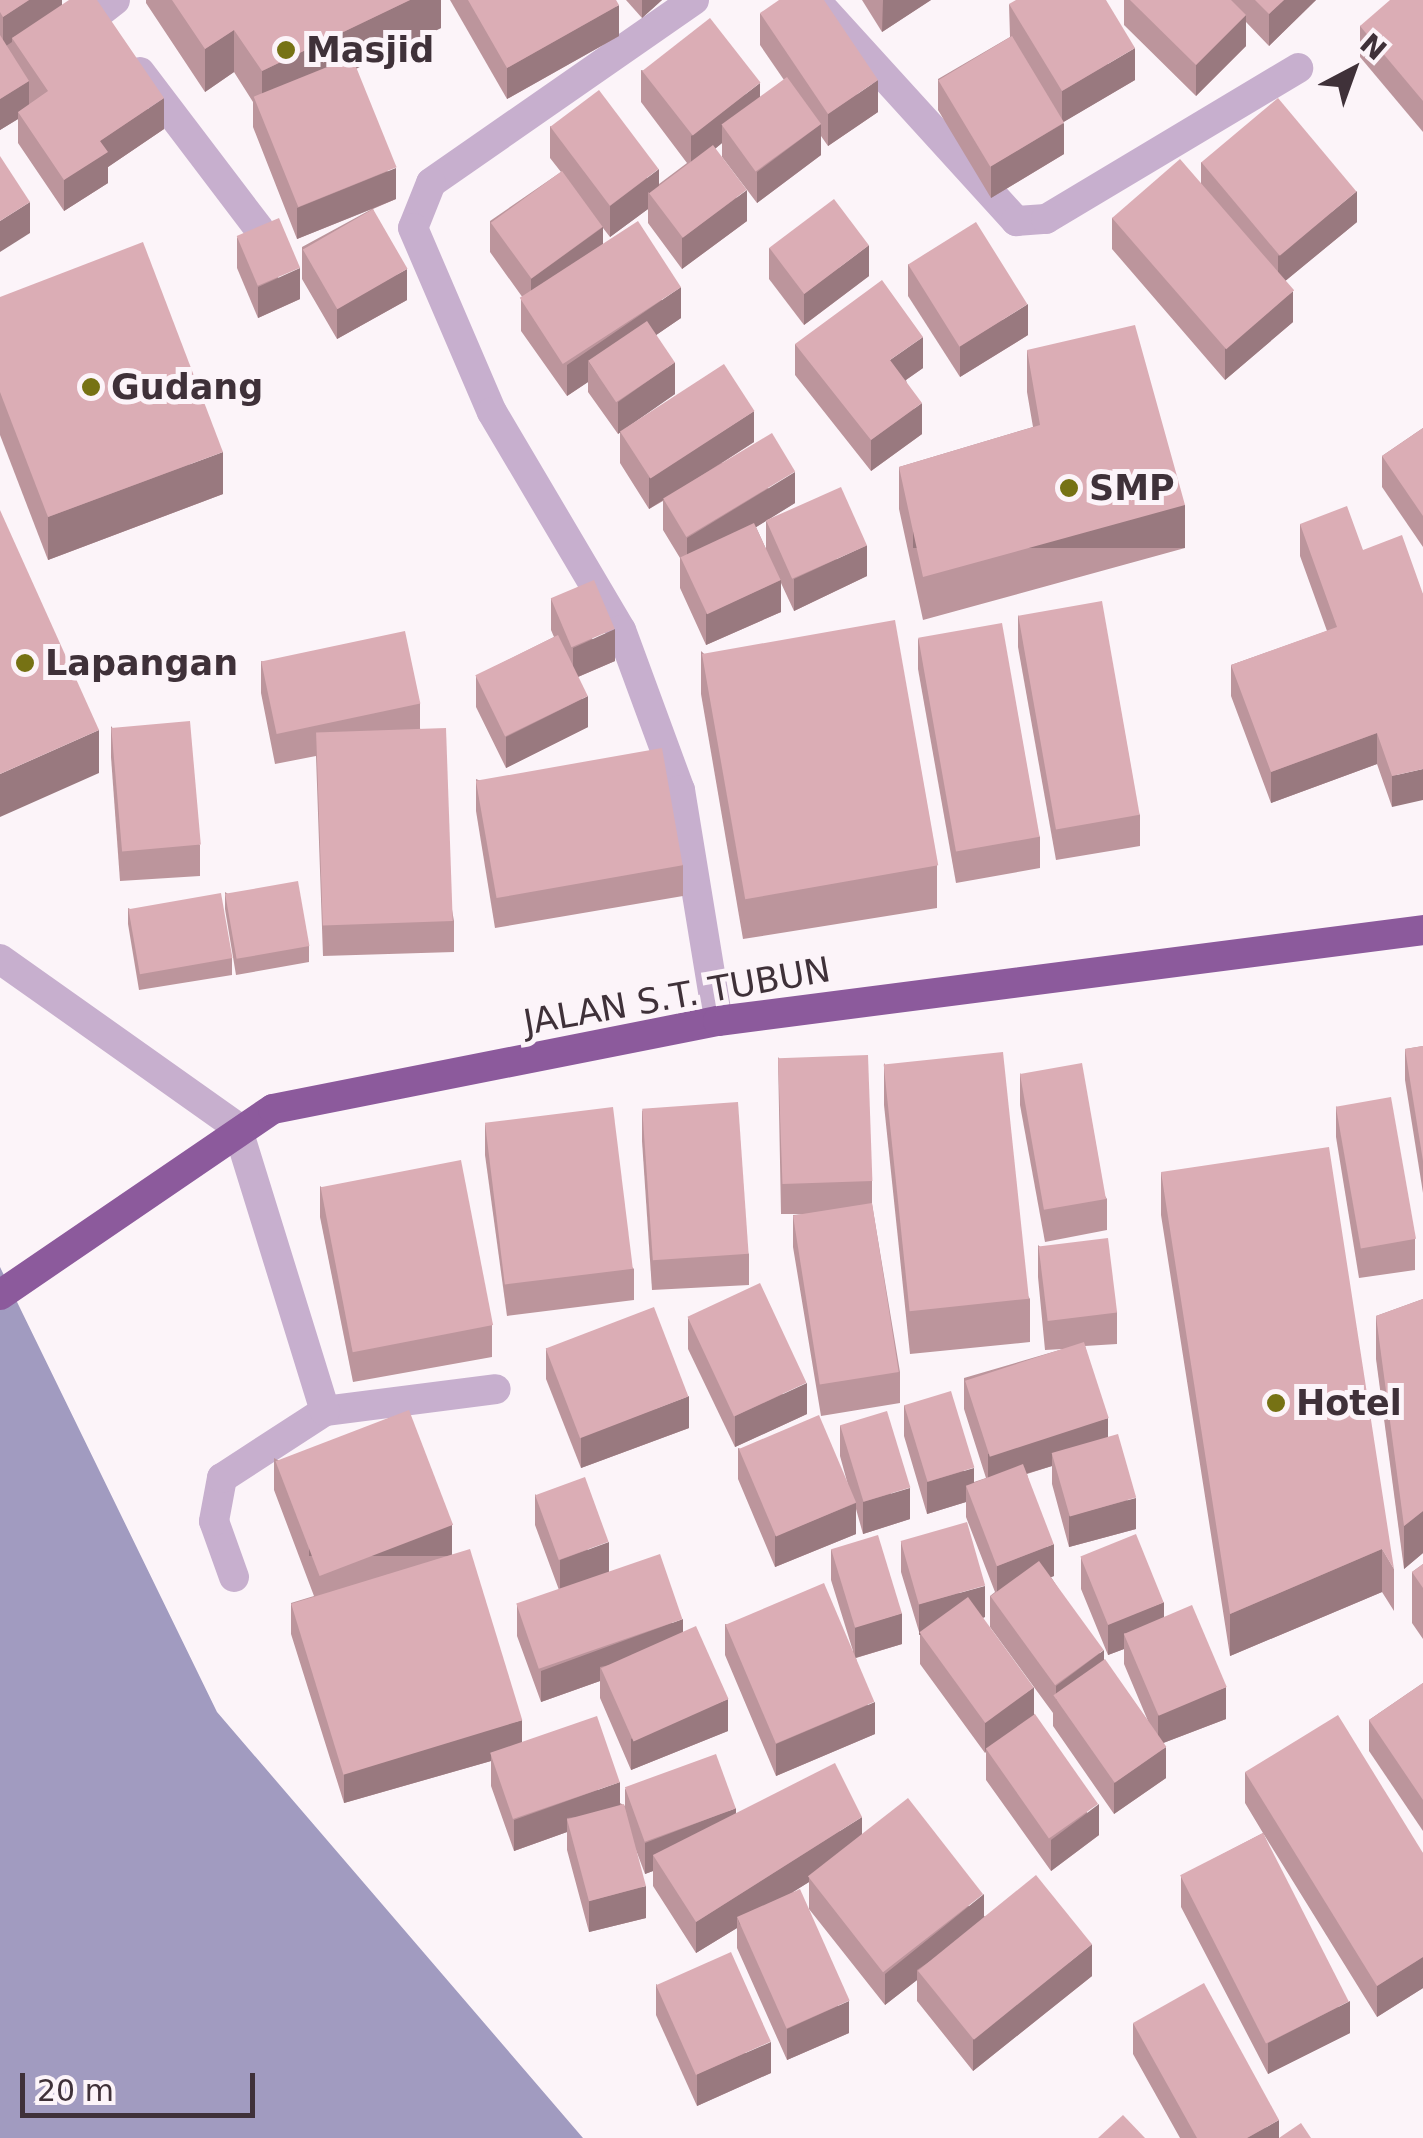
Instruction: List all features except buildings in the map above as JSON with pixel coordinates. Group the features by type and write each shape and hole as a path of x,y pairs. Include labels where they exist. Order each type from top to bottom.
{"highway":[{"name":"JALAN S.T. TUBUN","path":"0,1295 237,1127 274,1109 718,1021 1423,930"}],"street":[{"path":"694,0 431,183 413,228 492,412 621,630 680,790 718,1021"},
{"path":"815,0 1016,221 1046,219 1298,68"},
{"path":"98,5 259,229"},
{"path":"0,959 237,1127 325,1411"},
{"path":"234,1578 214,1522 222,1478 325,1411 496,1389"}],"shaded area":[{"path":"0,1267 217,1712 583,2138 0,2138"}],"place":[{"name":"Masjid","path":"286,50"},
{"name":"Gudang","path":"91,387"},
{"name":"SMP","path":"1069,488"},
{"name":"Lapangan","path":"25,663"},
{"name":"Hotel","path":"1276,1403"}]}
